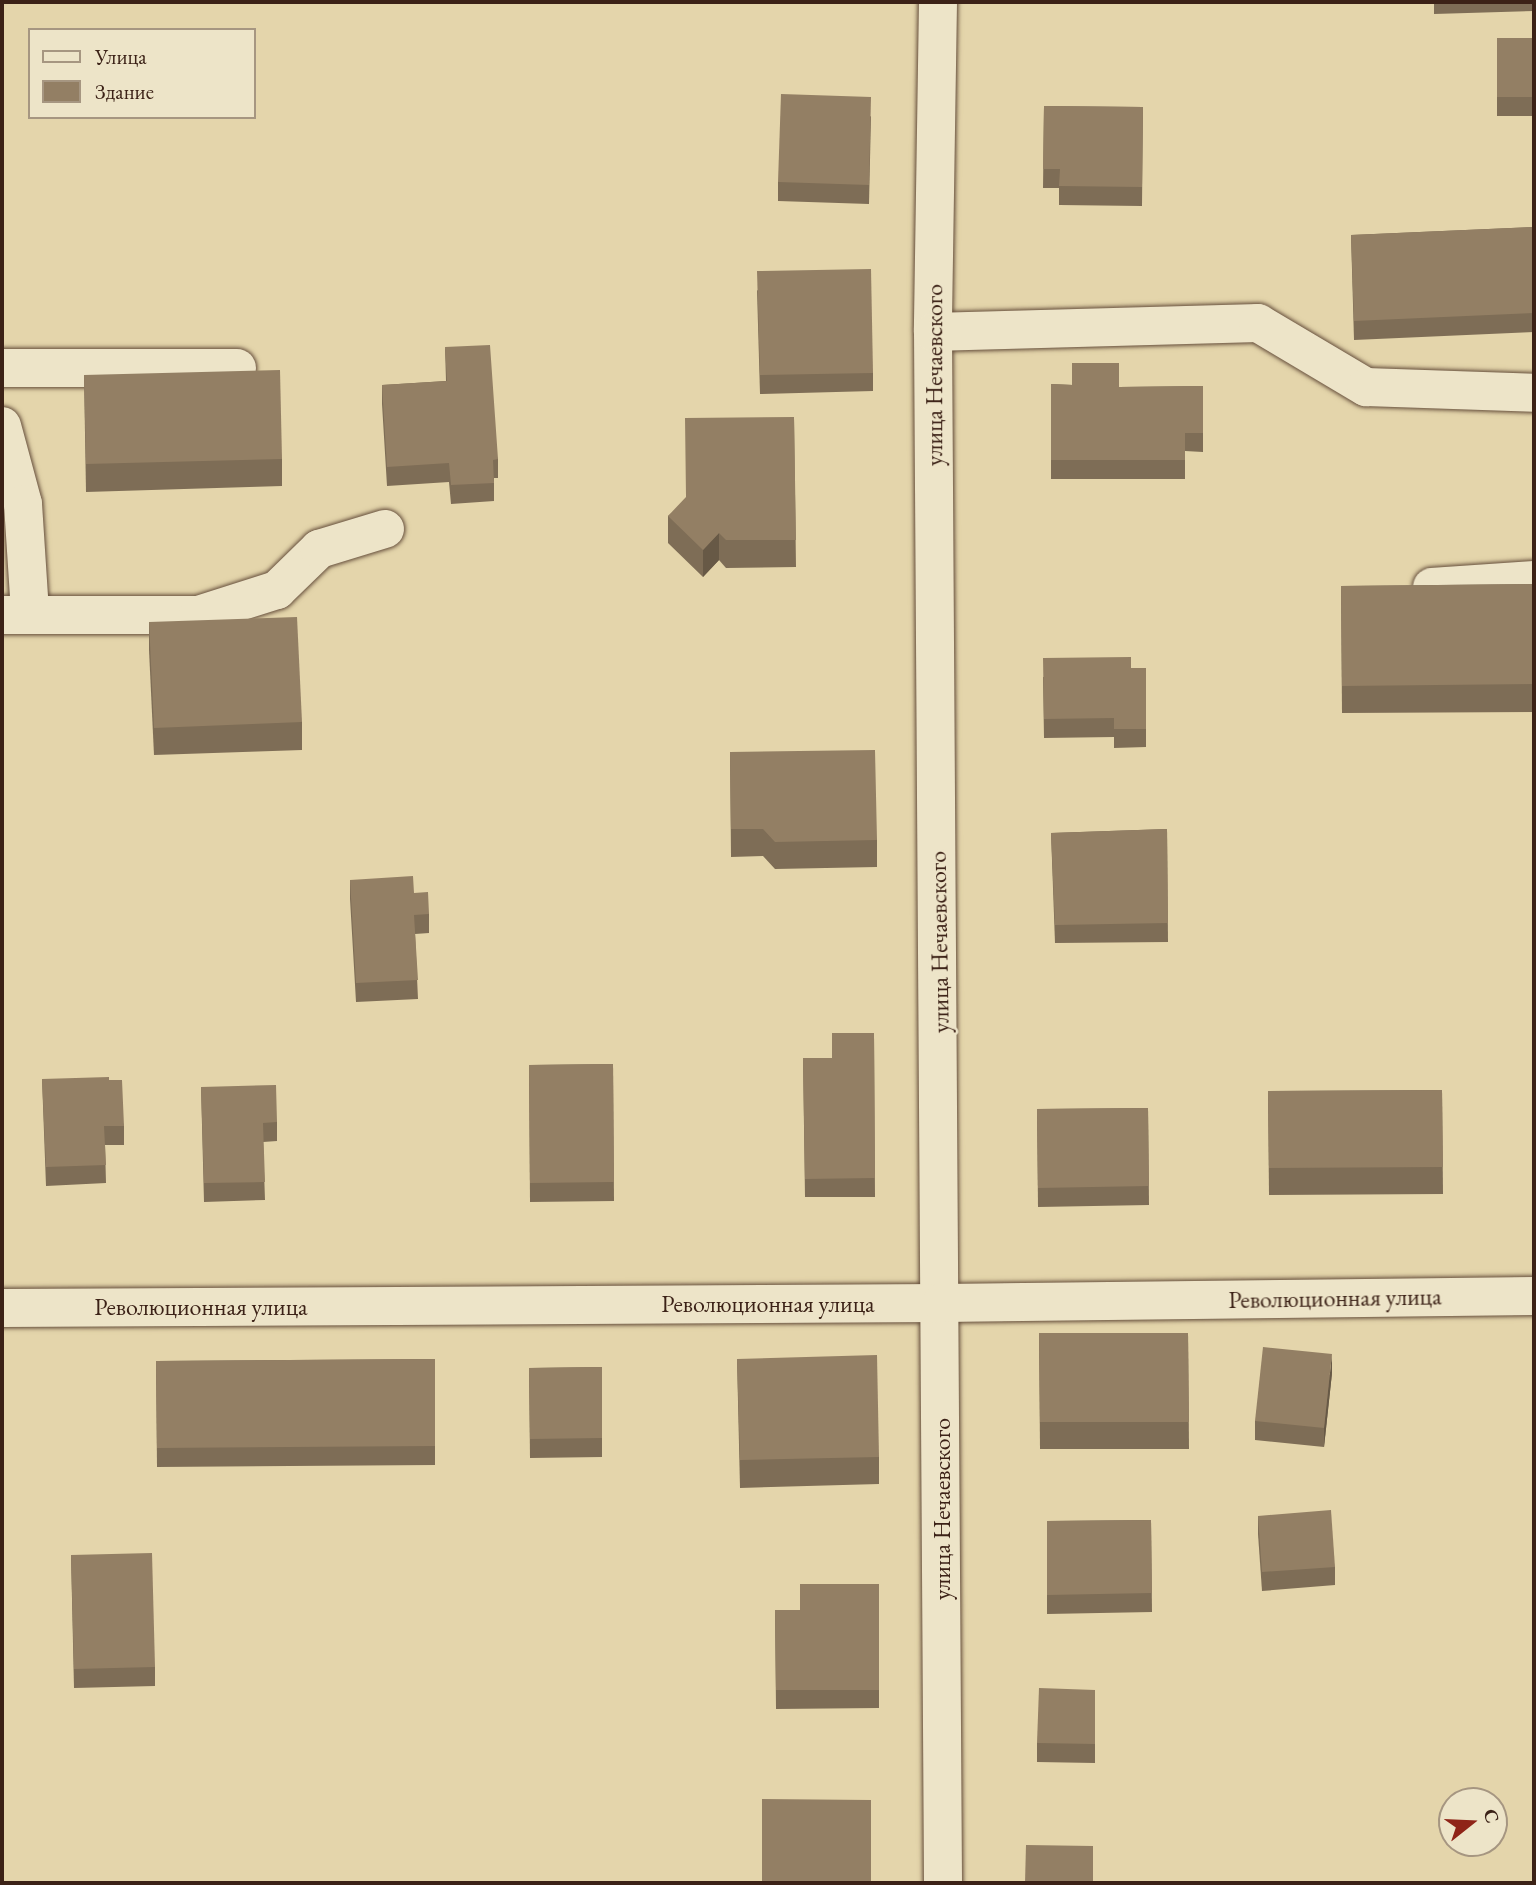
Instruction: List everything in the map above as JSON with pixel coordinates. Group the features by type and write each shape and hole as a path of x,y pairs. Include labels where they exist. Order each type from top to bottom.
{"street":[{"name":"улица Нечаевского","path":"939,2 933,332 942,1303 943,1883"},
{"path":"933,332 1258,323 1366,387 1534,393"},
{"path":"2,368 237,368"},
{"path":"2,426 23,505 16,614 198,615 277,590 319,549 385,529"},
{"path":"1431,587 1534,580"},
{"name":"Революционная улица","path":"2,1308 942,1303 1534,1296"}],"building":[{"path":"1497,38 1534,38 1534,97 1497,97"},
{"path":"781,94 871,97 869,185 778,182"},
{"path":"1044,106 1143,107 1142,187 1059,186 1060,169 1043,169"},
{"path":"1534,227 1534,313 1354,321 1351,235"},
{"path":"871,269 873,373 760,375 757,271"},
{"path":"490,345 498,459 493,460 494,483 451,485 449,463 387,467 382,385 447,381 445,347"},
{"path":"1072,363 1119,363 1119,387 1203,386 1203,433 1185,433 1185,460 1051,460 1051,384 1072,385"},
{"path":"280,370 282,459 86,464 84,375"},
{"path":"794,417 796,540 726,540 719,533 703,550 668,516 686,497 685,418"},
{"path":"1534,584 1534,684 1342,686 1341,586"},
{"path":"297,617 302,722 154,728 149,622"},
{"path":"1131,657 1131,668 1146,668 1146,729 1114,729 1114,718 1044,719 1043,658"},
{"path":"875,750 877,840 775,842 763,829 731,829 730,752"},
{"path":"1167,829 1168,923 1055,925 1051,833"},
{"path":"413,876 414,893 428,892 429,914 414,915 418,980 356,983 350,880"},
{"path":"832,1033 874,1033 875,1178 805,1179 803,1058 832,1058"},
{"path":"613,1064 614,1182 530,1183 529,1065"},
{"path":"109,1077 109,1080 122,1080 124,1126 104,1126 106,1165 46,1167 42,1079"},
{"path":"276,1085 277,1122 263,1123 265,1182 204,1183 201,1087"},
{"path":"1442,1090 1443,1167 1269,1168 1268,1091"},
{"path":"1148,1108 1149,1186 1038,1188 1037,1109"},
{"path":"1039,1333 1188,1333 1189,1422 1040,1422"},
{"path":"1263,1347 1332,1354 1324,1428 1255,1421"},
{"path":"877,1355 879,1457 740,1460 737,1359"},
{"path":"435,1359 435,1446 157,1448 156,1361"},
{"path":"602,1367 602,1438 530,1439 529,1368"},
{"path":"1331,1510 1335,1567 1262,1572 1258,1516"},
{"path":"1151,1520 1152,1593 1047,1595 1047,1521"},
{"path":"152,1553 155,1667 74,1669 71,1555"},
{"path":"800,1584 879,1584 879,1690 776,1690 775,1610 800,1610"},
{"path":"1039,1688 1095,1690 1095,1744 1037,1743"},
{"path":"762,1799 871,1800 871,1883 762,1883"},
{"path":"1026,1845 1093,1846 1093,1883 1025,1883"}]}
